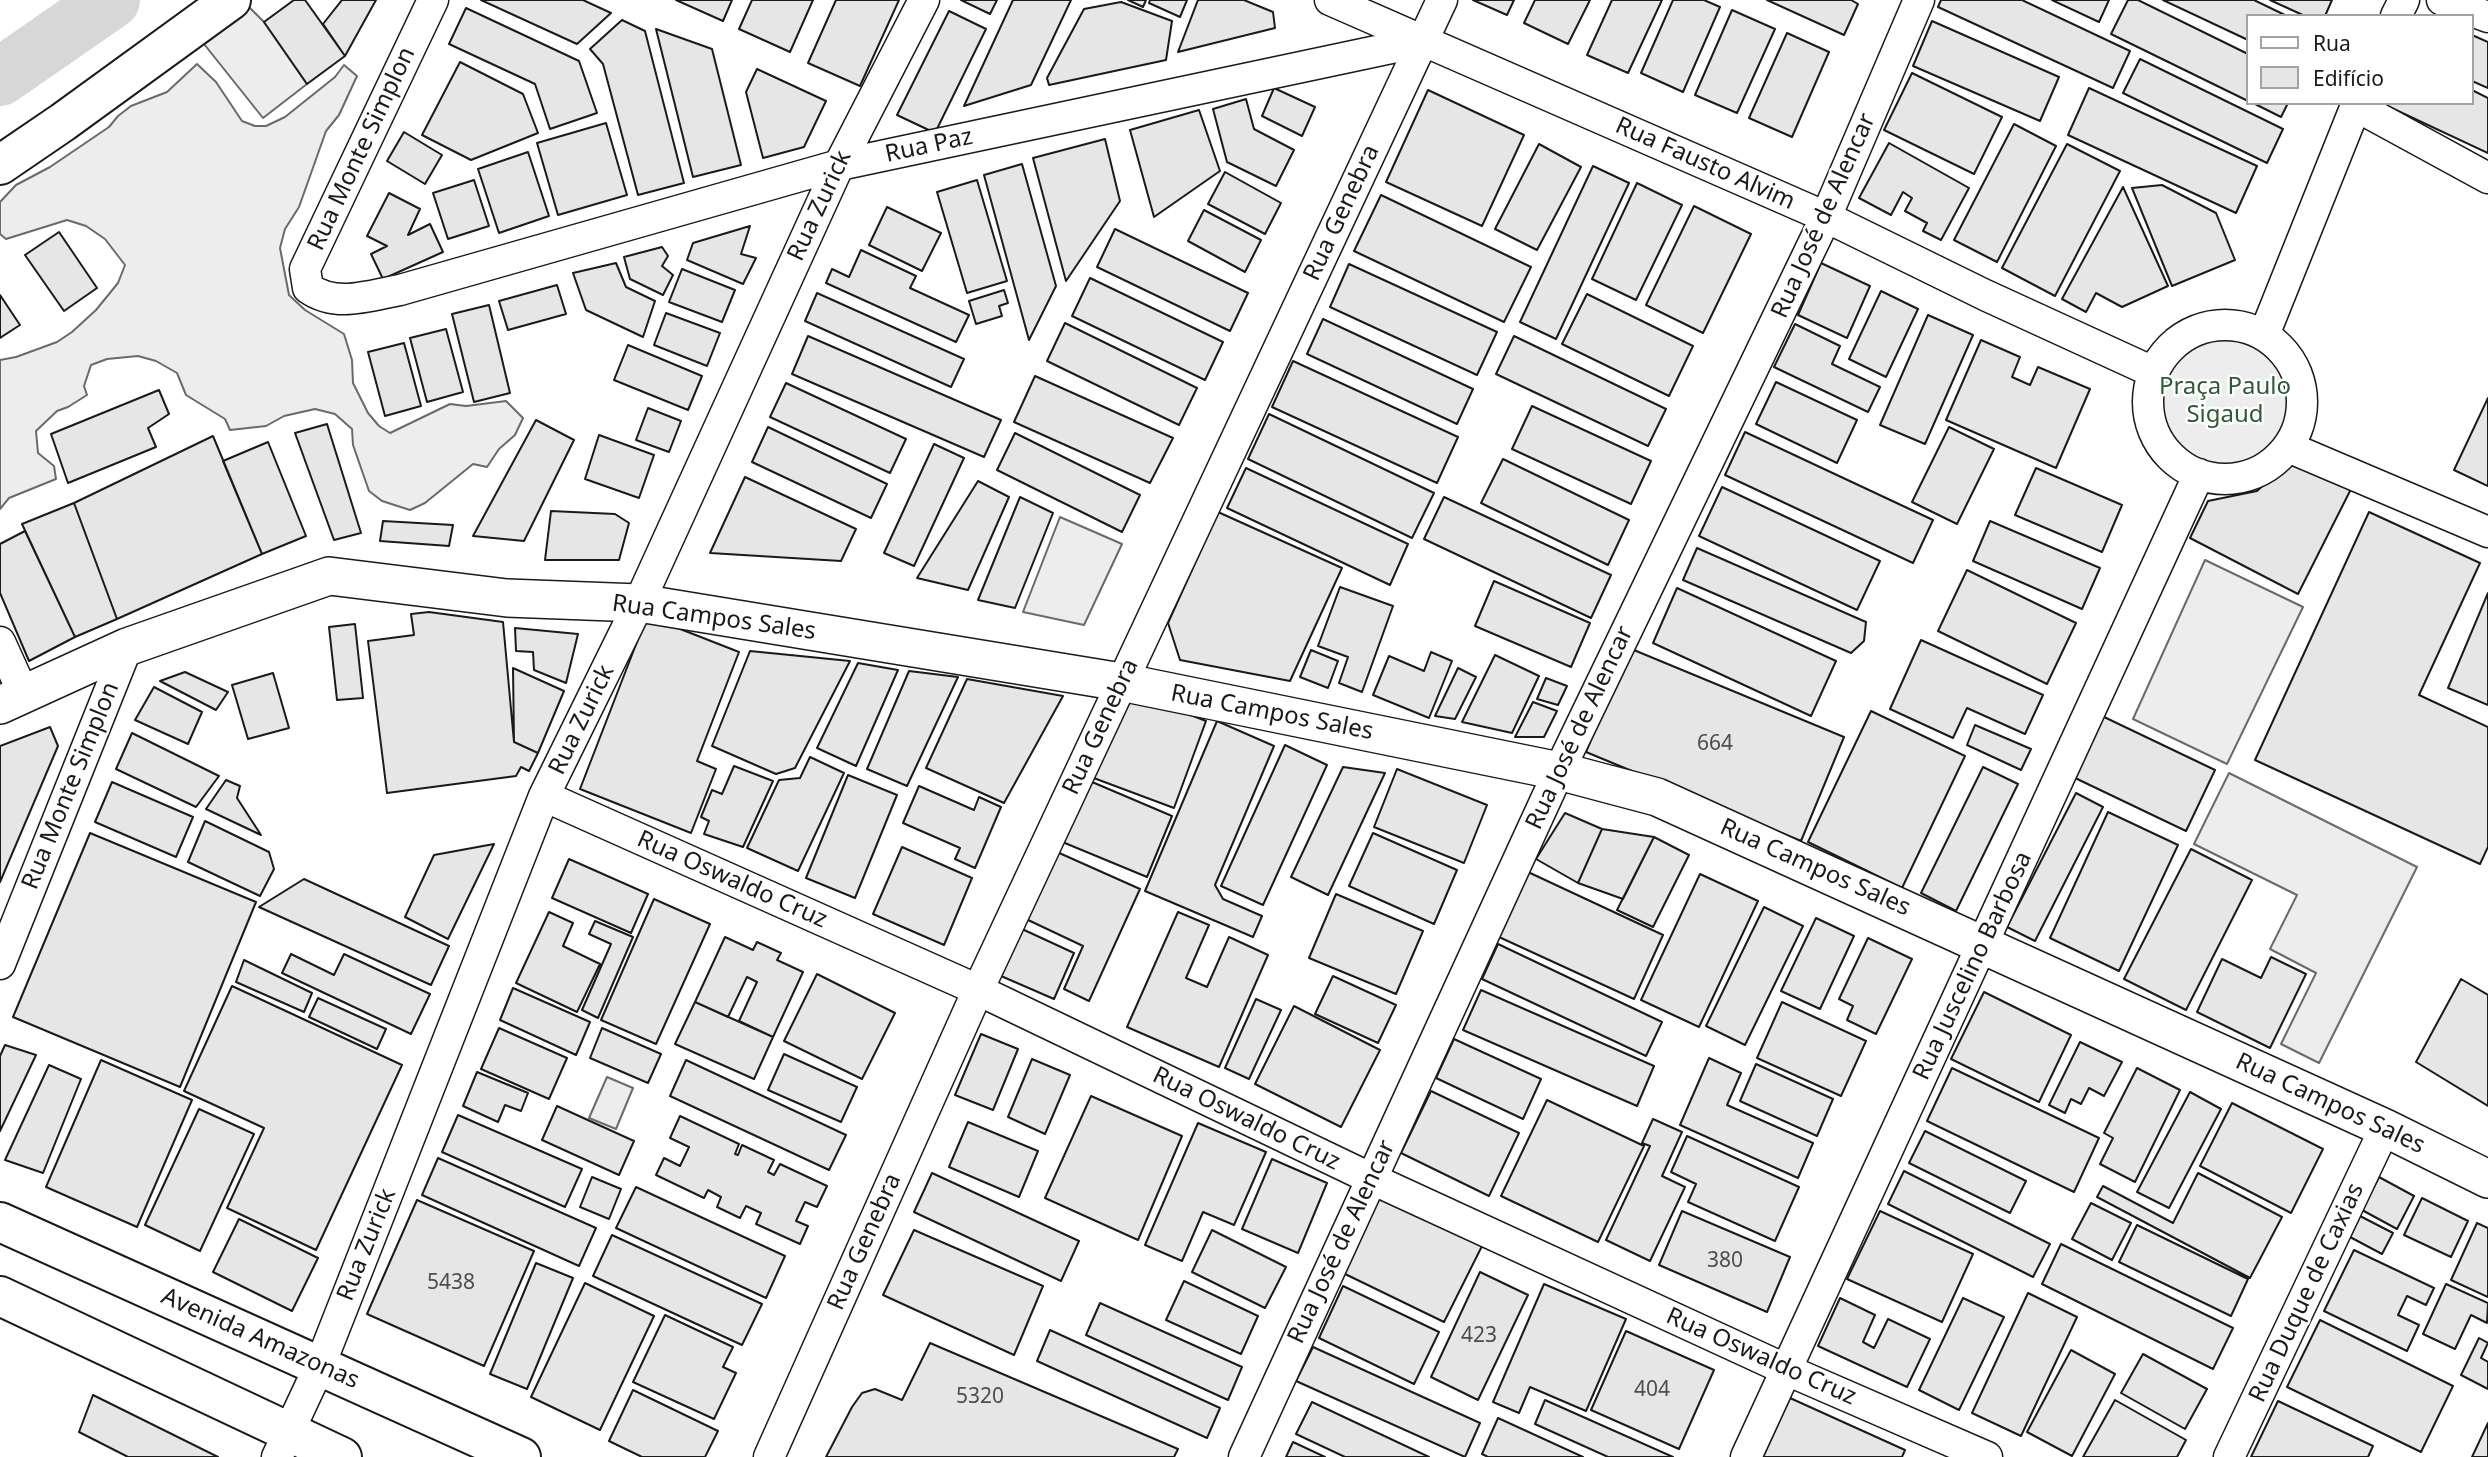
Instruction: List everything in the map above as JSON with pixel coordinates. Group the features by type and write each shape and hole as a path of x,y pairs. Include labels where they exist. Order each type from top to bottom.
{"main road":[{"path":"0,165 231,0"},
{"name":"Avenida Amazonas","path":"0,1222 521,1457"},
{"path":"0,1296 283,1445 342,1457"}],"street":[{"name":"Rua Monte Simplon","path":"400,290 345,301 320,297 308,288 305,269 433,0"},
{"name":"Rua Zurick","path":"283,1445 320,1365 544,796 639,603 839,165 924,0"},
{"name":"Rua Fausto Alvim","path":"1330,0 1826,217 1985,295 2153,372"},
{"name":"Rua Genebra","path":"769,1457 978,990 1442,0"},
{"name":"Rua José de Alencar","path":"1244,1457 1559,771 1826,217 1919,0"},
{"path":"2442,0 2488,17"},
{"name":"Rua Paz","path":"400,290 839,165 1424,41"},
{"path":"2264,335 2356,105 2488,178"},
{"path":"2212,325 2239,326 2264,335 2283,352 2297,373 2302,398 2299,424 2288,447 2274,461 2248,475 2219,479 2199,474 2177,462 2161,444 2150,422 2148,397 2153,372 2167,350 2188,334 2212,325"},
{"path":"2288,447 2488,532"},
{"name":"Rua Juscelino Barbosa","path":"1746,1457 2199,474"},
{"name":"Rua Campos Sales","path":"12,700 127,647 329,576 507,598 639,603 1121,682 1559,771 1657,797 2385,1128 2488,1179"},
{"path":"0,642 12,700"},
{"name":"Rua Monte Simplon","path":"0,964 127,647"},
{"name":"Rua Oswaldo Cruz","path":"544,796 978,990 1371,1179 1787,1370 1987,1457"},
{"name":"Rua Duque de Caxias","path":"2230,1457 2385,1128"}],"shaded area":[{"path":"250,8 264,22 307,84 263,118 204,44"},
{"path":"197,64 216,82 242,121 255,126 266,126 285,117 335,77 344,65 357,76 339,115 326,131 299,207 285,229 280,248 289,295 305,310 344,334 352,360 353,383 368,413 379,426 390,433 450,404 466,406 506,401 523,418 515,435 499,449 487,467 473,464 425,503 410,510 382,501 369,491 353,445 352,429 335,414 315,409 284,416 266,426 230,430 225,419 186,395 177,373 156,361 138,356 107,359 91,365 84,386 87,395 57,411 36,431 38,453 54,466 56,479 9,498 0,509 0,360 57,342 72,332 96,310 118,283 125,265 105,239 86,226 67,220 6,239 0,234 0,202 16,185 50,167 109,127 131,106 167,92"},
{"name":"Praça Paulo Sigaud","path":"2225,336 2250,341 2271,355 2285,376 2290,401 2285,426 2271,447 2250,461 2225,466 2200,461 2179,447 2165,426 2160,401 2165,376 2179,355 2200,341"},
{"path":"1060,517 1122,544 1084,625 1023,612"},
{"path":"2205,560 2303,607 2227,764 2133,719"},
{"path":"2229,773 2417,867 2319,1063 2281,1044 2316,973 2270,949 2297,895 2194,844"},
{"path":"607,1077 633,1088 616,1129 589,1118"}],"building":[{"path":"294,0 305,0 345,56 307,84 264,22"},
{"path":"342,0 376,0 345,56 323,24"},
{"path":"481,0 583,0 611,13 577,44"},
{"path":"676,0 732,0 723,21"},
{"path":"752,0 813,0 790,52 739,29"},
{"path":"836,0 899,0 860,86 808,63"},
{"path":"961,0 997,0 990,14"},
{"path":"1013,0 1071,0 1031,85 964,106"},
{"path":"1128,0 1146,0 1143,7"},
{"path":"1150,0 1187,0 1180,17 1149,3"},
{"path":"1198,0 1244,0 1273,12 1275,28 1178,52"},
{"path":"1473,0 1514,0 1507,15"},
{"path":"1535,0 1590,0 1568,44 1524,23"},
{"path":"1612,0 1662,0 1628,73 1587,55"},
{"path":"1673,0 1704,0 1720,7 1683,92 1641,73"},
{"path":"1767,0 1851,0 1858,4 1844,35"},
{"path":"1941,0 2022,0 2130,51 2113,88 1938,7"},
{"path":"2052,0 2109,0 2099,22"},
{"path":"2128,0 2138,0 2246,53 2246,100 2111,34"},
{"path":"2163,0 2254,0 2283,14 2246,14 2246,39"},
{"path":"2270,0 2332,0 2326,14 2301,14"},
{"path":"1121,2 1172,21 1166,60 1049,85 1047,78 1084,9"},
{"path":"466,8 579,61 597,113 550,129 535,84 449,44"},
{"path":"1732,10 1775,29 1737,113 1695,95"},
{"path":"949,11 986,29 935,133 897,115"},
{"path":"622,20 645,31 684,183 638,195 603,64 590,49"},
{"path":"1932,21 2059,77 2040,121 1913,66"},
{"path":"656,29 712,49 741,165 693,177"},
{"path":"1787,33 1829,52 1792,137 1749,118"},
{"path":"2474,36 2488,42 2488,88 2474,82"},
{"path":"2140,59 2283,129 2267,163 2123,93"},
{"path":"460,62 523,94 538,133 471,160 422,135"},
{"path":"757,69 826,101 804,147 763,158 746,92"},
{"path":"1912,73 2002,117 1974,174 1884,130"},
{"path":"1274,88 1315,107 1302,136 1262,116"},
{"path":"2089,88 2257,166 2236,213 2068,135"},
{"path":"1428,90 1524,135 1482,226 1386,182"},
{"path":"2474,91 2488,98 2488,153 2385,105 2474,105"},
{"path":"1246,99 1254,129 1294,150 1276,186 1227,162 1213,109"},
{"path":"2257,105 2287,105 2281,117"},
{"path":"1199,110 1220,171 1154,217 1130,130"},
{"path":"606,123 627,195 558,215 537,143"},
{"path":"2014,124 2056,146 1997,262 1954,240"},
{"path":"404,132 442,155 425,184 387,161"},
{"path":"1105,139 1120,201 1066,281 1033,158"},
{"path":"1889,143 1969,188 1941,240 1923,231 1927,223 1905,211 1912,198 1903,192 1891,215 1859,198"},
{"path":"1539,144 1581,167 1537,250 1495,229"},
{"path":"2067,144 2120,171 2055,296 2002,268"},
{"path":"528,152 549,216 499,233 478,169"},
{"path":"1022,164 1056,286 1029,340 984,175"},
{"path":"1593,166 1629,183 1556,339 1520,322"},
{"path":"1225,172 1281,203 1265,234 1208,204"},
{"path":"474,180 489,226 448,239 433,193"},
{"path":"977,180 1007,281 967,293 937,192"},
{"path":"1637,183 1682,205 1636,300 1592,279"},
{"path":"2162,185 2216,213 2235,260 2172,286 2132,188"},
{"path":"2123,187 2168,286 2122,307 2096,293 2086,312 2062,299"},
{"path":"389,193 420,209 408,235 430,224 443,252 383,279 371,254 387,246 367,236"},
{"path":"1381,195 1531,267 1504,322 1354,251"},
{"path":"1694,206 1751,234 1703,333 1646,305"},
{"path":"887,207 941,233 922,271 869,245"},
{"path":"1204,210 1261,240 1245,272 1188,241"},
{"path":"750,226 741,254 756,258 743,284 687,260 693,243"},
{"path":"1115,229 1248,293 1230,331 1097,267"},
{"path":"59,232 97,288 64,311 25,255"},
{"path":"662,247 668,256 662,266 673,275 663,295 630,279 624,257"},
{"path":"861,250 916,276 910,288 969,315 956,342 826,283 832,269 849,277"},
{"path":"616,263 626,287 655,301 643,337 586,310 573,273"},
{"path":"1821,263 1870,286 1847,338 1798,315"},
{"path":"1349,264 1497,332 1477,375 1330,307"},
{"path":"682,269 735,290 722,322 669,302"},
{"path":"1090,278 1223,342 1205,380 1072,316"},
{"path":"557,285 566,314 508,330 499,301"},
{"path":"1004,290 1008,303 999,306 1002,316 976,324 969,301"},
{"path":"1881,291 1918,309 1886,377 1849,359"},
{"path":"817,293 964,359 951,387 805,321"},
{"path":"1587,294 1693,346 1669,396 1562,344"},
{"path":"0,295 20,325 0,338"},
{"path":"489,305 510,393 474,402 452,314"},
{"path":"666,313 720,333 707,366 654,345"},
{"path":"1928,315 1973,335 1925,444 1880,425"},
{"path":"1323,319 1473,389 1457,424 1307,354"},
{"path":"1065,323 1197,388 1179,425 1047,361"},
{"path":"1795,324 1840,346 1832,364 1880,387 1868,412 1774,367"},
{"path":"446,329 463,392 427,402 410,338"},
{"path":"808,336 1001,420 984,457 792,374"},
{"path":"1514,336 1666,409 1648,446 1496,374"},
{"path":"1981,340 2020,357 2012,377 2030,385 2038,367 2090,389 2056,468 1946,420"},
{"path":"404,343 421,406 385,416 368,352"},
{"path":"628,345 702,376 688,410 614,380"},
{"path":"1293,361 1458,437 1437,483 1272,407"},
{"path":"1035,376 1173,438 1150,483 1014,422"},
{"path":"1776,382 1857,420 1837,463 1756,424"},
{"path":"786,383 906,439 890,473 770,417"},
{"path":"159,390 169,414 148,428 156,447 68,483 51,434"},
{"path":"2488,398 2488,486 2454,470"},
{"path":"1532,406 1651,461 1631,504 1512,449"},
{"path":"648,408 681,421 669,452 636,440"},
{"path":"1269,414 1434,493 1412,538 1248,459"},
{"path":"536,420 574,440 524,541 473,536"},
{"path":"327,424 361,533 334,540 295,433"},
{"path":"768,427 887,484 871,518 752,462"},
{"path":"1949,427 1994,449 1957,524 1912,502"},
{"path":"1745,432 1933,520 1913,563 1725,475"},
{"path":"1015,433 1140,495 1122,532 997,470"},
{"path":"599,435 654,455 639,498 585,479"},
{"path":"213,436 262,554 117,619 74,503"},
{"path":"268,442 306,536 262,554 223,461"},
{"path":"934,444 964,458 914,566 884,553"},
{"path":"1503,459 1629,520 1608,565 1481,503"},
{"path":"2292,459 2351,489 2298,594 2190,538 2208,501 2257,491"},
{"path":"1246,468 1408,544 1390,585 1227,508"},
{"path":"2036,468 2122,505 2102,552 2015,515"},
{"path":"745,477 856,529 841,561 710,553"},
{"path":"978,481 1009,497 968,590 917,578"},
{"path":"1722,487 1880,561 1857,610 1699,536"},
{"path":"1020,497 1053,513 1015,608 978,600"},
{"path":"1444,497 1611,575 1591,618 1424,539"},
{"path":"74,503 117,619 75,637 22,524"},
{"path":"551,511 615,514 629,523 619,560 545,560"},
{"path":"1218,512 1342,568 1290,681 1180,660 1168,623"},
{"path":"2369,512 2480,563 2419,695 2488,727 2488,847 2480,864 2255,760"},
{"path":"383,521 453,525 449,546 380,541"},
{"path":"1990,521 2100,568 2082,609 1973,561"},
{"path":"25,531 75,637 29,661 0,593 0,544"},
{"path":"1697,548 1866,622 1864,641 1851,653 1683,580"},
{"path":"1967,570 2076,623 2047,684 1938,631"},
{"path":"1494,581 1590,623 1571,667 1475,626"},
{"path":"1340,587 1393,606 1362,692 1339,683 1348,657 1318,646"},
{"path":"1677,588 1836,661 1811,716 1653,643"},
{"path":"2488,593 2488,705 2448,688"},
{"path":"429,612 503,622 514,742 538,753 529,771 521,767 516,776 387,793 368,641 414,635 411,614"},
{"path":"647,616 739,652 697,761 716,769 691,833 580,789"},
{"path":"355,624 363,698 337,700 329,627"},
{"path":"515,628 578,634 566,683 534,670 533,652 516,651"},
{"path":"1921,640 2043,695 2025,734 1967,708 1953,738 1890,709"},
{"path":"1629,648 1844,737 1801,841 1586,752"},
{"path":"1311,650 1338,661 1328,688 1300,677"},
{"path":"750,651 850,661 795,768 776,774 712,746"},
{"path":"1431,652 1452,661 1429,718 1373,695 1389,656 1424,671"},
{"path":"1495,655 1539,676 1512,733 1462,722"},
{"path":"858,663 898,670 856,766 817,748"},
{"path":"513,668 564,691 538,753 514,742"},
{"path":"1458,668 1476,677 1455,719 1435,716"},
{"path":"909,671 958,677 907,786 867,769"},
{"path":"185,672 228,692 216,710 160,681"},
{"path":"273,673 289,728 248,739 232,685"},
{"path":"1546,678 1567,686 1558,705 1537,699"},
{"path":"967,679 1063,696 1004,803 926,768"},
{"path":"154,687 202,712 188,744 135,720"},
{"path":"1124,689 1206,721 1174,808 1091,777"},
{"path":"1533,702 1557,711 1544,737 1515,737"},
{"path":"1871,711 1965,756 1902,888 1808,842"},
{"path":"2102,716 2215,770 2186,831 2073,777"},
{"path":"1217,721 1274,746 1215,885 1223,899 1262,916 1253,937 1145,891"},
{"path":"1975,725 2031,749 2021,770 1967,745"},
{"path":"50,727 58,746 0,882 0,746"},
{"path":"132,733 219,776 196,807 116,769"},
{"path":"1285,745 1327,765 1263,905 1221,886"},
{"path":"810,757 844,773 798,871 747,848 779,780 800,778"},
{"path":"734,766 773,781 743,847 704,834 709,821 701,817 712,790 722,794"},
{"path":"1343,767 1385,773 1328,895 1291,877"},
{"path":"1983,767 2018,784 1956,911 1921,893"},
{"path":"1397,769 1487,805 1464,863 1374,827"},
{"path":"848,775 897,795 855,898 806,878"},
{"path":"1085,779 1172,816 1147,877 1060,841"},
{"path":"226,780 240,786 237,798 261,835 206,809"},
{"path":"112,782 193,817 176,857 95,822"},
{"path":"919,786 974,810 979,797 1001,807 975,868 955,859 960,848 903,823"},
{"path":"2076,793 2103,807 2035,941 2007,927"},
{"path":"2108,812 2178,845 2119,971 2050,938"},
{"path":"1565,813 1602,829 1578,883 1536,859"},
{"path":"205,821 269,852 274,869 260,896 188,862"},
{"path":"1602,829 1654,837 1623,899 1578,883"},
{"path":"90,833 256,902 180,1087 13,1017"},
{"path":"1373,833 1457,870 1434,924 1349,886"},
{"path":"1654,837 1689,855 1653,927 1617,910"},
{"path":"494,844 448,939 405,917 434,855"},
{"path":"902,847 972,878 944,945 873,914"},
{"path":"2191,849 2252,880 2186,1010 2124,979"},
{"path":"1057,852 1140,889 1089,1001 1064,989 1083,946 1026,919"},
{"path":"569,859 648,894 631,933 552,898"},
{"path":"1528,872 1663,935 1634,999 1499,937"},
{"path":"1700,874 1758,901 1699,1027 1641,1000"},
{"path":"304,879 449,946 431,985 259,907"},
{"path":"1336,894 1423,931 1396,994 1309,958"},
{"path":"654,899 710,924 656,1044 601,1020"},
{"path":"1764,907 1803,926 1745,1045 1706,1026"},
{"path":"549,912 573,923 563,946 600,964 577,1012 516,983"},
{"path":"1178,912 1209,925 1186,978 1207,987 1229,937 1268,955 1219,1067 1127,1027"},
{"path":"1816,918 1854,936 1820,1009 1781,991"},
{"path":"595,921 633,937 598,1018 582,1010 611,944 589,934"},
{"path":"1022,929 1074,953 1054,999 1001,976"},
{"path":"725,937 753,950 757,942 781,953 777,960 803,972 773,1037 739,1021 757,982 747,977 728,1017 695,1002"},
{"path":"1868,938 1912,959 1876,1034 1847,1020 1853,1006 1839,999"},
{"path":"1498,944 1662,1022 1646,1056 1482,979"},
{"path":"291,954 334,975 344,954 430,994 411,1034 282,973"},
{"path":"2271,957 2306,974 2270,1048 2197,1012 2222,959 2261,978"},
{"path":"244,960 312,993 304,1012 236,982"},
{"path":"817,974 895,1013 862,1079 784,1041"},
{"path":"1333,976 1396,1005 1378,1043 1315,1014"},
{"path":"2461,979 2488,995 2488,1106 2416,1062"},
{"path":"232,986 402,1065 316,1250 227,1208 264,1128 184,1091"},
{"path":"513,988 590,1022 576,1055 500,1020"},
{"path":"1481,990 1654,1066 1637,1106 1463,1030"},
{"path":"1984,992 2071,1035 2039,1102 1951,1059"},
{"path":"318,998 386,1029 377,1049 309,1017"},
{"path":"1256,999 1281,1010 1249,1079 1225,1068"},
{"path":"695,1002 773,1037 754,1079 675,1044"},
{"path":"1782,1002 1866,1041 1841,1096 1757,1058"},
{"path":"1294,1006 1380,1050 1341,1127 1255,1084"},
{"path":"499,1028 567,1058 549,1099 481,1069"},
{"path":"602,1028 661,1054 648,1083 590,1058"},
{"path":"981,1034 1018,1049 993,1110 955,1095"},
{"path":"1454,1039 1541,1079 1523,1119 1436,1078"},
{"path":"2080,1042 2122,1062 2104,1096 2089,1088 2081,1104 2071,1099 2065,1113 2049,1105"},
{"path":"5,1045 36,1055 0,1131 0,1056"},
{"path":"784,1054 857,1087 841,1122 768,1090"},
{"path":"1709,1058 1741,1073 1727,1105 1813,1143 1798,1178 1680,1125"},
{"path":"1032,1059 1070,1075 1045,1134 1008,1117"},
{"path":"101,1060 192,1100 137,1227 46,1187"},
{"path":"686,1060 846,1135 829,1170 670,1096"},
{"path":"1756,1064 1833,1099 1817,1136 1740,1101"},
{"path":"49,1065 81,1079 43,1173 5,1160"},
{"path":"1952,1068 2099,1138 2074,1192 1927,1121"},
{"path":"2137,1068 2180,1090 2135,1182 2100,1164 2113,1138 2104,1133"},
{"path":"477,1072 528,1093 521,1111 505,1105 498,1122 463,1106"},
{"path":"1431,1091 1519,1133 1489,1196 1401,1153"},
{"path":"2190,1092 2221,1109 2169,1208 2137,1192"},
{"path":"1091,1096 1182,1136 1138,1240 1045,1198"},
{"path":"1547,1100 1644,1146 1598,1242 1501,1196"},
{"path":"2232,1103 2323,1149 2291,1213 2200,1166"},
{"path":"557,1106 634,1141 619,1175 542,1140"},
{"path":"199,1109 254,1134 200,1251 145,1225"},
{"path":"458,1115 582,1169 565,1207 442,1152"},
{"path":"680,1116 739,1144 735,1154 738,1155 742,1145 774,1160 768,1172 774,1175 780,1164 827,1186 817,1207 805,1202 796,1221 808,1226 800,1244 756,1224 761,1213 746,1206 740,1218 717,1207 721,1197 708,1190 704,1198 656,1175 664,1158 680,1166 689,1147 670,1138"},
{"path":"1653,1119 1682,1132 1662,1176 1685,1187 1650,1261 1606,1240 1650,1146 1642,1143"},
{"path":"968,1122 1038,1151 1019,1197 949,1167"},
{"path":"1198,1123 1266,1152 1234,1225 1203,1212 1182,1261 1145,1245"},
{"path":"1925,1131 2026,1181 2010,1213 1909,1163"},
{"path":"1687,1136 1799,1187 1775,1241 1688,1202 1696,1184 1671,1172"},
{"path":"438,1158 596,1228 579,1266 422,1195"},
{"path":"1272,1159 1327,1183 1298,1253 1242,1229"},
{"path":"1904,1171 2050,1244 2033,1277 1888,1204"},
{"path":"932,1173 1079,1241 1061,1281 914,1212"},
{"path":"2198,1173 2282,1217 2250,1278 2097,1197 2103,1186 2173,1223"},
{"path":"592,1177 621,1189 609,1219 580,1207"},
{"path":"2379,1177 2414,1196 2397,1229 2362,1210"},
{"path":"636,1187 785,1256 766,1298 616,1228"},
{"path":"1380,1197 1482,1246 1444,1322 1343,1273"},
{"path":"2422,1198 2468,1221 2451,1257 2404,1235"},
{"path":"417,1200 534,1251 484,1366 367,1314"},
{"path":"2091,1203 2131,1223 2112,1260 2072,1239"},
{"path":"1682,1211 1790,1257 1767,1312 1659,1265"},
{"path":"1880,1211 1973,1254 1942,1322 1847,1279"},
{"path":"2360,1216 2393,1233 2382,1254 2350,1237"},
{"path":"239,1219 318,1258 292,1311 213,1272"},
{"path":"2477,1223 2488,1228 2488,1297 2451,1280"},
{"path":"2137,1225 2248,1279 2231,1316 2119,1262"},
{"path":"914,1230 1043,1286 1014,1355 883,1295"},
{"path":"1212,1230 1286,1267 1265,1308 1192,1272"},
{"path":"612,1235 762,1304 742,1345 593,1276"},
{"path":"2061,1244 2233,1328 2213,1369 2042,1284"},
{"path":"2354,1250 2434,1288 2426,1305 2407,1296 2398,1315 2419,1325 2407,1351 2324,1311"},
{"path":"536,1263 573,1278 527,1389 490,1374"},
{"path":"1480,1272 1528,1295 1478,1400 1431,1377"},
{"path":"1184,1281 1258,1316 1241,1354 1166,1320"},
{"path":"585,1283 654,1316 600,1430 531,1397"},
{"path":"1544,1284 1626,1319 1586,1411 1530,1387 1519,1413 1493,1402"},
{"path":"2446,1284 2488,1303 2487,1323 2471,1315 2455,1349 2423,1334"},
{"path":"1343,1286 1439,1332 1414,1384 1319,1338"},
{"path":"2028,1293 2077,1317 2021,1436 1972,1413"},
{"path":"1840,1298 1875,1315 1863,1342 1874,1348 1888,1319 1930,1339 1907,1387 1818,1346"},
{"path":"1963,1298 2004,1317 1959,1410 1919,1390"},
{"path":"1100,1303 1242,1367 1228,1400 1086,1335"},
{"path":"665,1315 733,1347 723,1367 736,1373 714,1419 633,1382"},
{"path":"2320,1320 2453,1386 2421,1452 2287,1387"},
{"path":"1050,1330 1220,1408 1207,1438 1037,1361"},
{"path":"1626,1331 1714,1370 1679,1449 1591,1410"},
{"path":"2479,1338 2488,1343 2481,1358 2488,1362 2488,1389 2461,1375"},
{"path":"930,1343 1178,1449 1174,1457 826,1457 862,1393 875,1389 902,1400"},
{"path":"1313,1347 1480,1423 1465,1457 1296,1381"},
{"path":"2071,1350 2115,1374 2072,1456 2027,1432"},
{"path":"2143,1354 2207,1389 2185,1429 2121,1393"},
{"path":"633,1390 718,1431 705,1457 642,1457 609,1441"},
{"path":"93,1395 218,1457 128,1457 79,1432"},
{"path":"1790,1398 1905,1450 1902,1457 1763,1457"},
{"path":"1545,1400 1673,1457 1608,1457 1535,1424"},
{"path":"2115,1400 2186,1440 2177,1457 2083,1457"},
{"path":"2278,1401 2373,1446 2368,1457 2251,1457"},
{"path":"1312,1402 1429,1457 1345,1457 1296,1434"},
{"path":"1498,1418 1583,1457 1488,1457 1482,1454"},
{"path":"2488,1423 2488,1457 2472,1457"},
{"path":"1293,1442 1325,1457 1286,1457"}],"waterway":[{"path":"0,77 111,0"}]}
